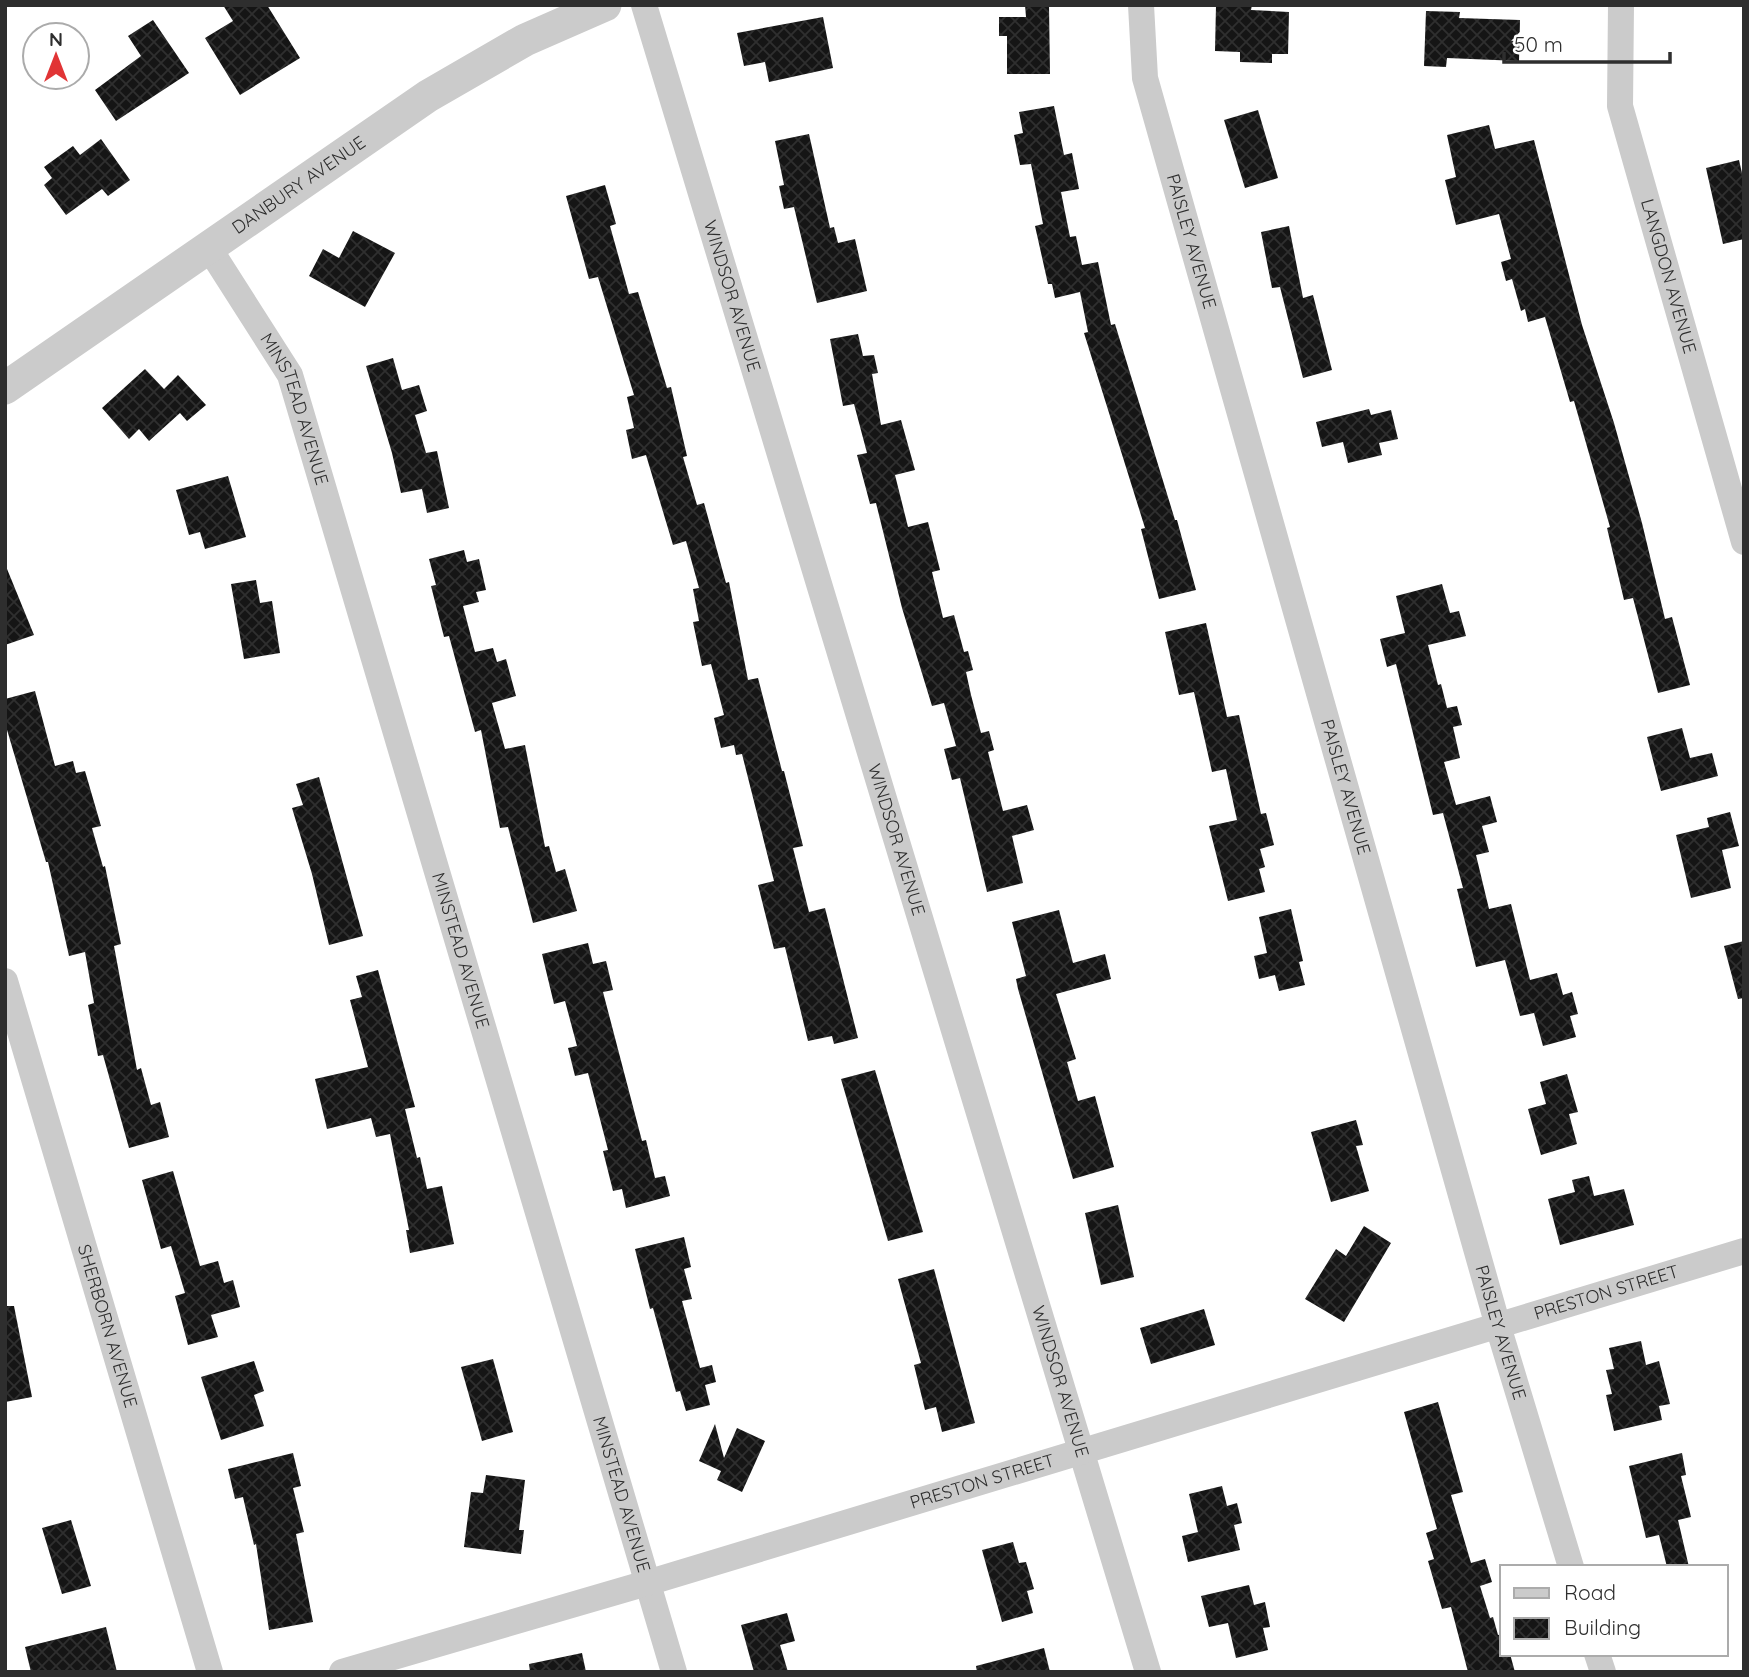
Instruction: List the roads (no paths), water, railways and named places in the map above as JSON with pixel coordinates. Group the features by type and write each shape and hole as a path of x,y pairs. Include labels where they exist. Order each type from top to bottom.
{"street":[{"name":"DANBURY AVENUE","path":"5,388 428,96 525,40 605,5"},
{"name":"WINDSOR AVENUE","path":"644,5 1148,1672"},
{"name":"PAISLEY AVENUE","path":"1141,5 1145,78 1498,1326 1570,1565"},
{"name":"LANGDON AVENUE","path":"1621,5 1620,106 1744,542"},
{"name":"MINSTEAD AVENUE","path":"209,248 290,375 674,1672"},
{"name":"SHERBORN AVENUE","path":"5,981 210,1672"},
{"name":"PRESTON STREET","path":"342,1672 647,1583 1744,1251"}]}
